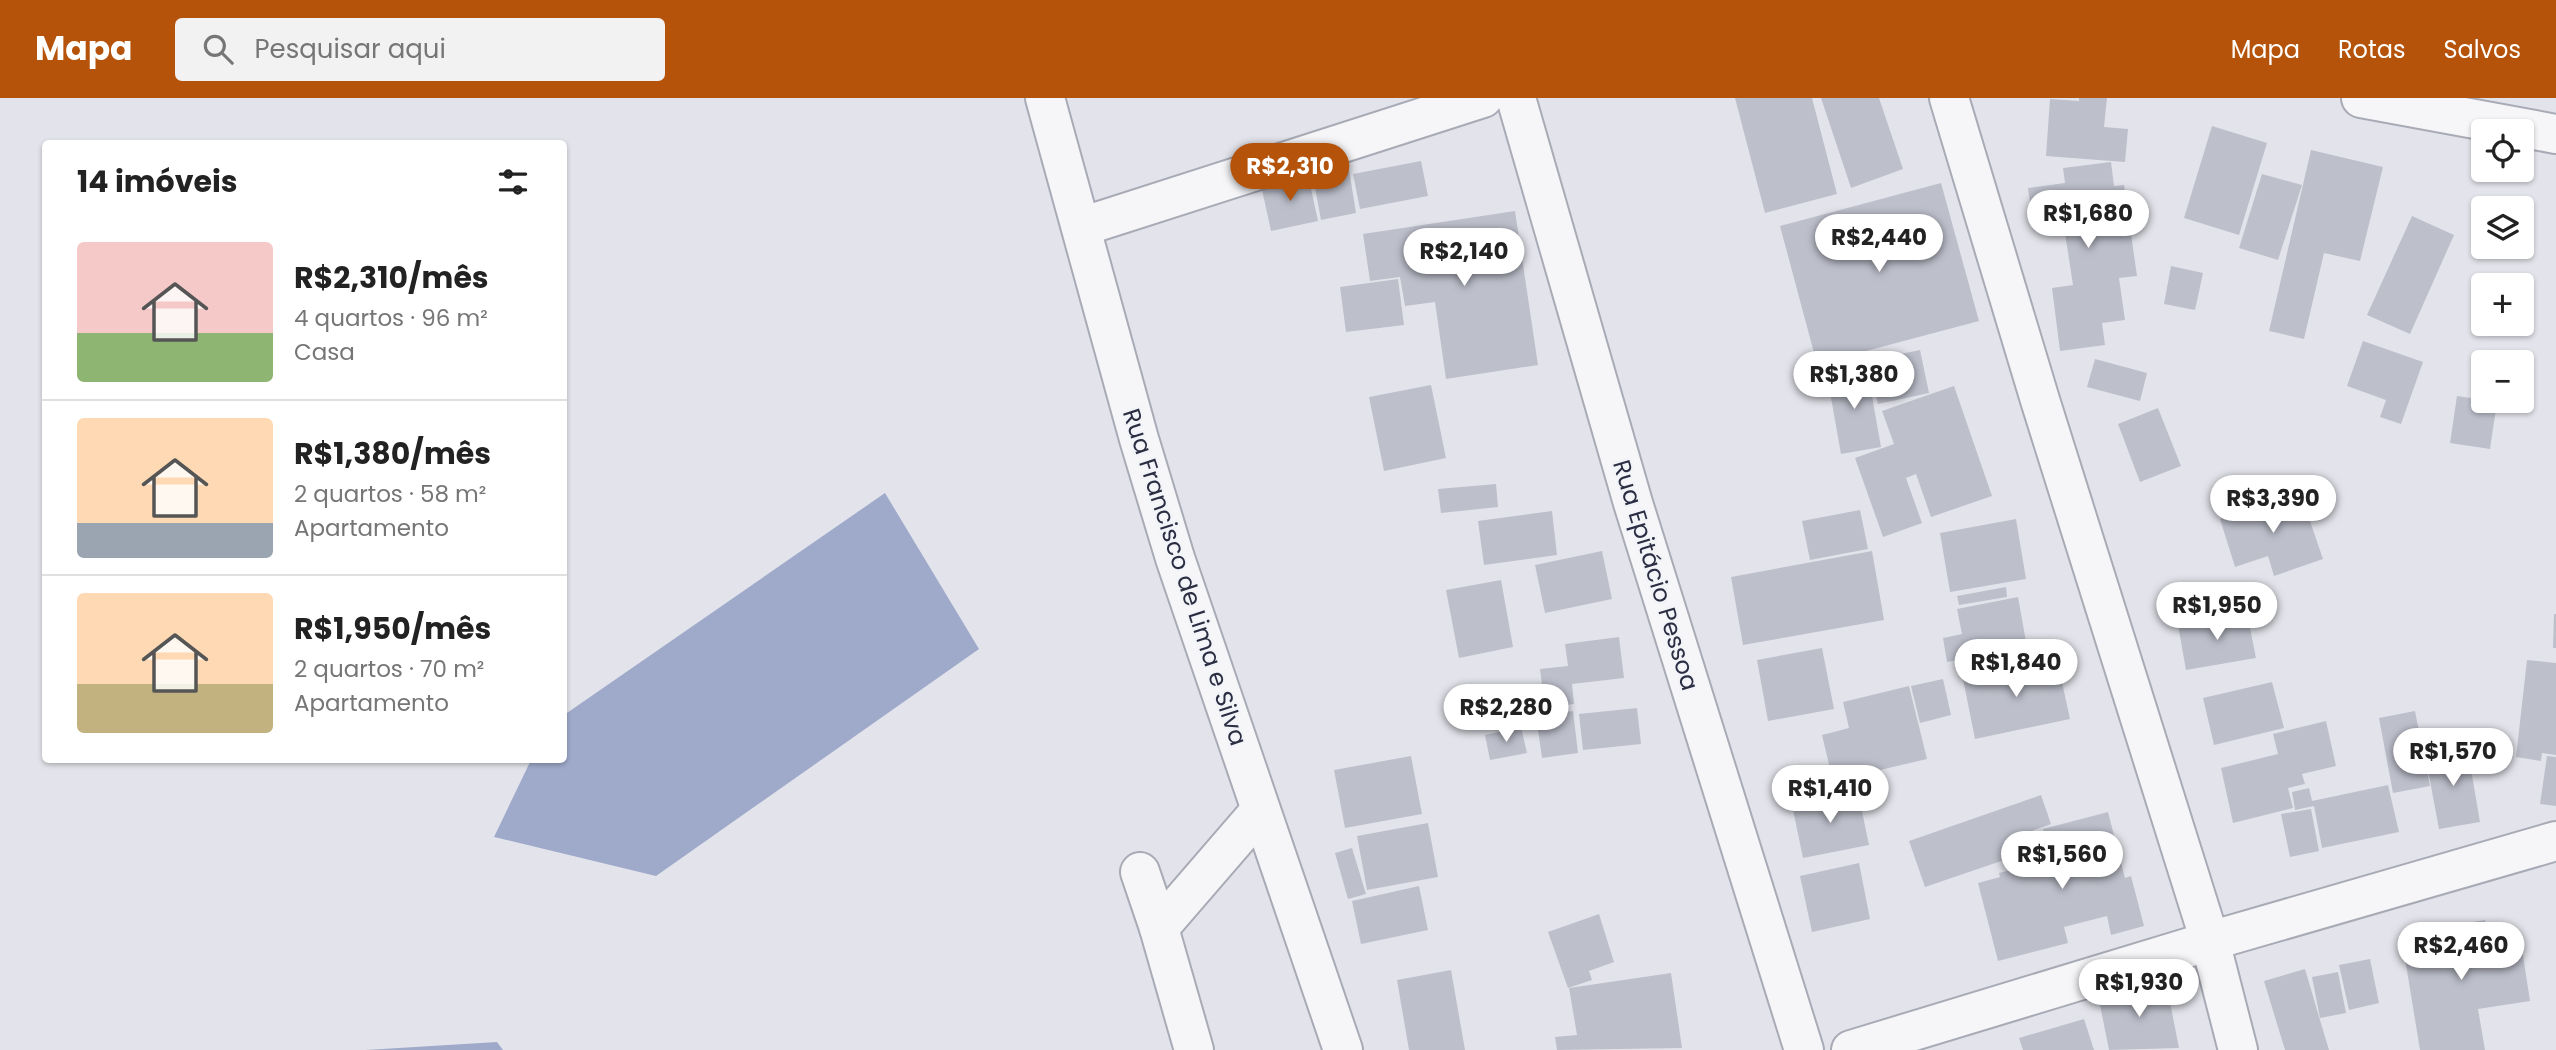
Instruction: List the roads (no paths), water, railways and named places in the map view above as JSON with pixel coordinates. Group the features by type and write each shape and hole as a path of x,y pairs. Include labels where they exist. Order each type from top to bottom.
{"street":[{"name":"Rua Francisco de Lima e Silva","path":"1045,98 1171,545 1343,1050"},
{"path":"1081,227 1483,98"},
{"name":"Rua Epitácio Pessoa","path":"1516,98 1633,503 1804,1050"},
{"path":"1949,98 2044,413 2210,941 2238,1050"},
{"path":"2361,98 2556,134"},
{"path":"1159,928 1260,811"},
{"path":"1851,1050 2210,941 2556,841"},
{"path":"1140,872 1194,1050"}],"water":[{"path":"885,493 979,649 656,876 494,837 530,763 567,763 567,713"},
{"path":"497,1042 503,1050 366,1050"}]}
